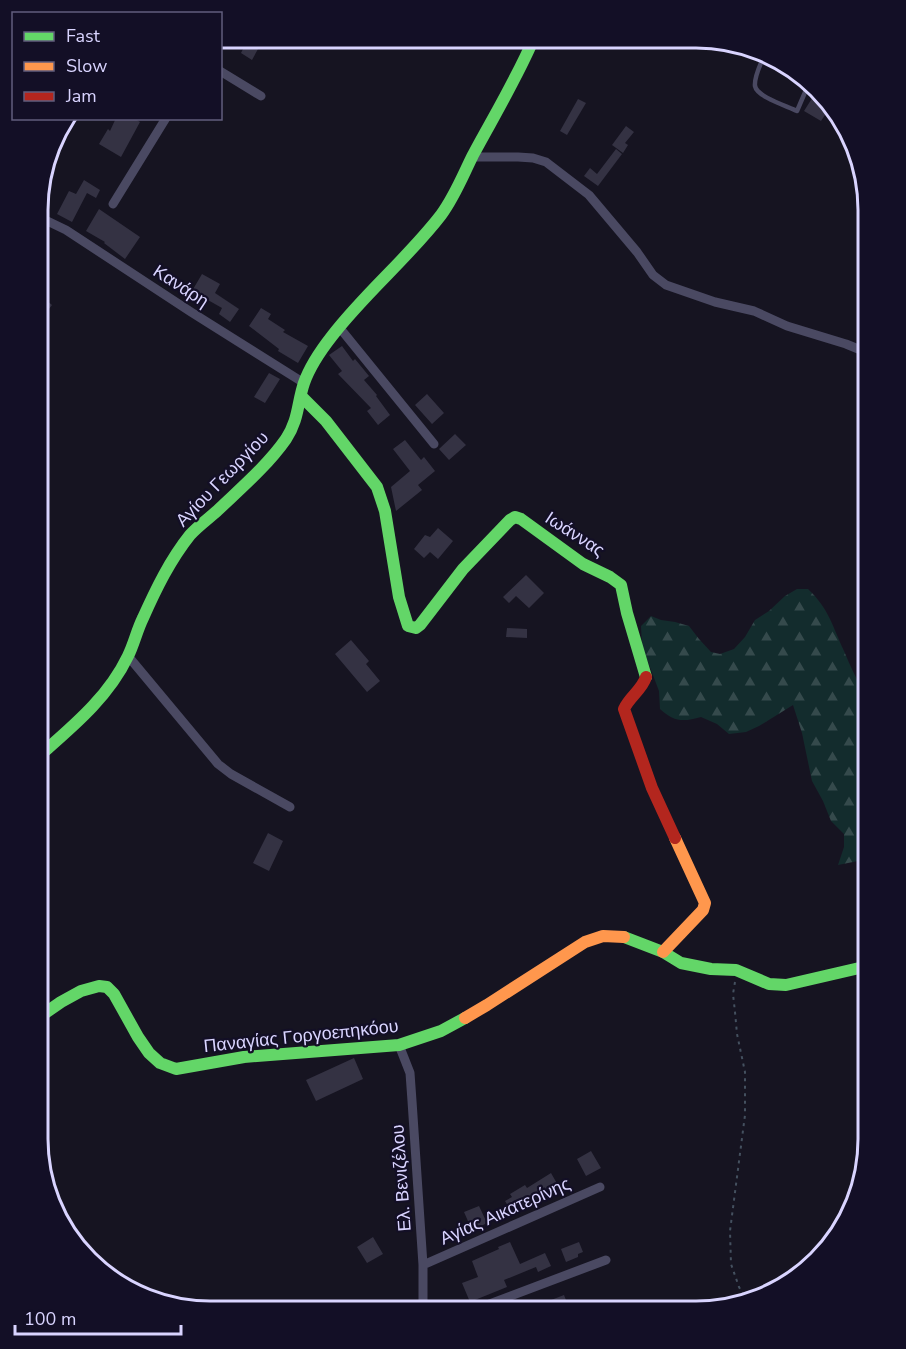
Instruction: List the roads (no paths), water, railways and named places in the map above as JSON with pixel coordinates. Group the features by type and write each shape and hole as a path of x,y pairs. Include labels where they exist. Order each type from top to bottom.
{"street":[{"name":"Αγίου Γεωργίου","path":"48,748 100,699 110,686 129,656 142,619 171,562 191,534 270,460 287,437 297,420 304,383 315,360 339,327 422,239 442,213 456,191 530,48"},
{"path":"222,72 261,96"},
{"path":"113,204 165,120"},
{"path":"472,157 533,158 546,162 589,195 637,252 653,275 666,285 715,302 754,311 787,326 858,348"},
{"name":"Κανάρη","path":"48,221 66,230 304,383"},
{"path":"339,327 434,444"},
{"name":"Ιωάννας","path":"302,397 326,421 377,487 385,511 399,597 408,626 416,628 420,625 463,569 510,520 515,518 521,519 583,564 610,576 621,585 646,678 644,684 626,703 624,710 652,788 705,903 703,910 663,952"},
{"path":"129,656 218,765 290,807"},
{"name":"Παναγίας Γοργοεπηκόου","path":"48,1011 84,988 107,987 114,994 156,1061 166,1067 176,1069 244,1057 399,1045 441,1031 487,1005 585,942 603,936 625,937 663,952 681,963 711,969 736,970 769,984 786,985 858,968"},
{"name":"Ελ. Βενιζέλου","path":"399,1045 410,1072 417,1153 423,1301"},
{"name":"Αγίας Αικατερίνης","path":"423,1265 600,1188"},
{"path":"497,1301 606,1260"}],"lane":[{"path":"762,62 755,81 755,89 758,93 797,111 806,90"}]}
